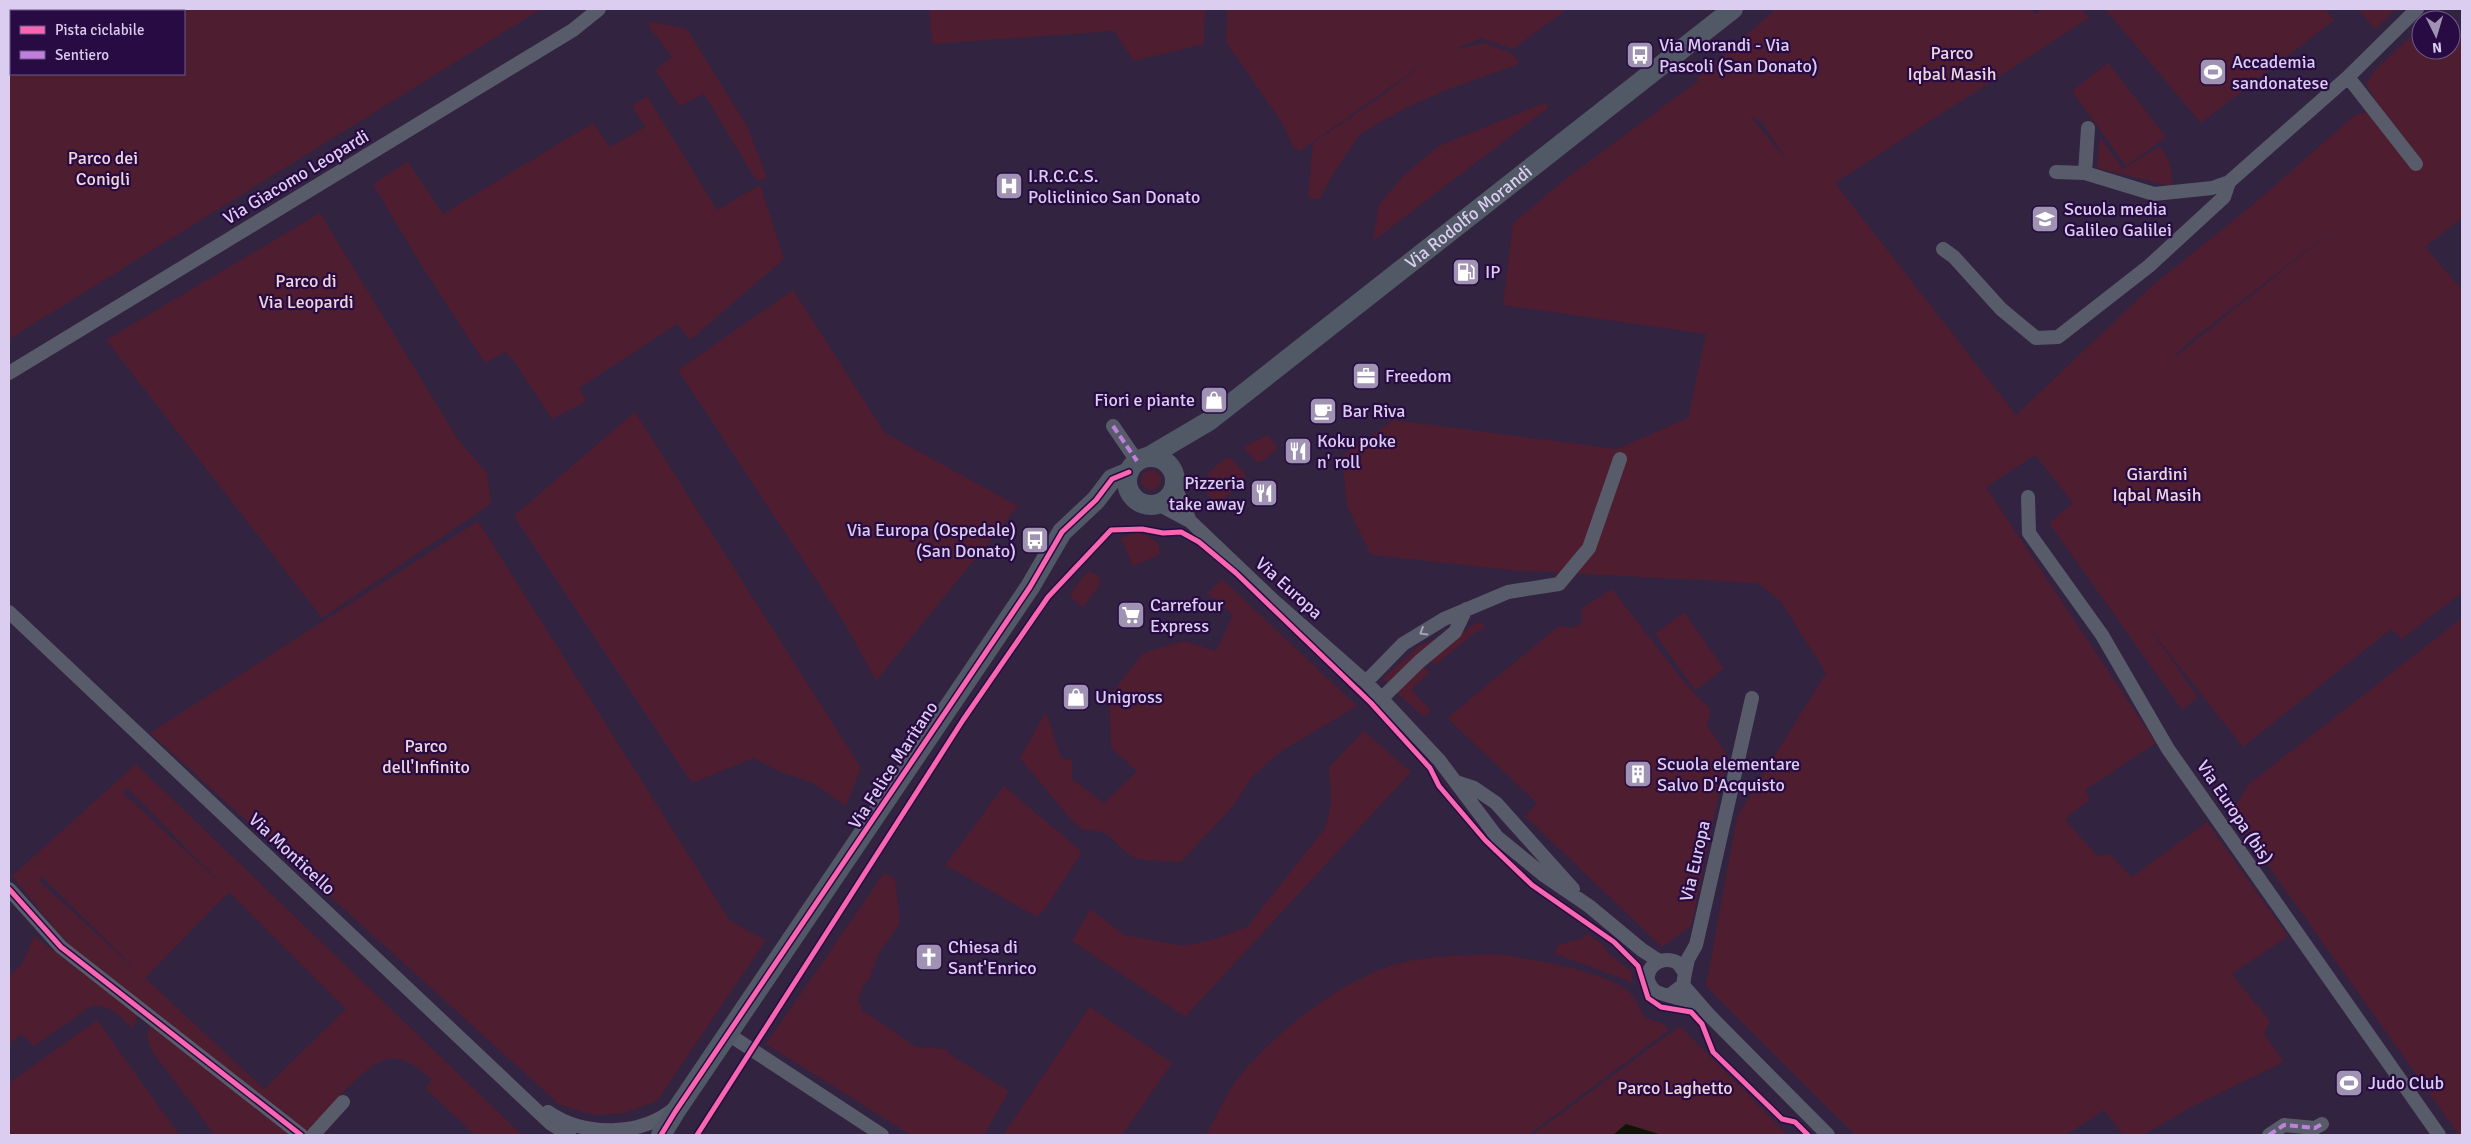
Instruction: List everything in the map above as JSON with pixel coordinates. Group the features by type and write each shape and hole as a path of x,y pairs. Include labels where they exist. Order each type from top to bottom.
{"street":[{"name":"Via Giacomo Leopardi","path":"9,373 573,30 599,9"},
{"name":"Via Rodolfo Morandi","path":"1138,463 1204,424 1733,9"},
{"path":"2056,172 2085,173 2154,194 2212,188 2229,182 2348,77 2417,9"},
{"path":"2348,77 2416,164"},
{"path":"2085,173 2088,128"},
{"path":"1943,249 1954,257 2001,309 2036,338 2058,337 2149,266 2224,197 2229,182"},
{"name":"Via Rodolfo Morandi","path":"1172,477 1204,424"},
{"path":"1113,426 1138,463"},
{"path":"1366,682 1403,644 1444,619 1508,592 1559,584 1589,548 1620,459"},
{"path":"1096,500 1118,495 1150,505 1158,504 1171,493 1172,477 1165,461 1138,463"},
{"path":"1136,500 1128,487 1138,463"},
{"name":"Via Felice Maritano","path":"661,1135 1030,587 1062,532 1096,500 1112,479 1138,463"},
{"name":"Via Europa","path":"1172,477 1190,521"},
{"name":"Via Europa (bis)","path":"2028,497 2028,534 2102,635 2168,749 2439,1135"},
{"name":"Via Europa","path":"1158,504 1190,521 1274,601 1366,682 1439,760 1497,837 1545,876 1589,906 1659,963 1678,963 1697,1003 1828,1135"},
{"path":"1381,699 1420,661 1455,632 1466,610"},
{"name":"Via Monticello","path":"9,612 550,1123 569,1135"},
{"name":"Via Europa","path":"1684,979 1688,959 1696,945 1752,698"},
{"name":"Via Europa","path":"1456,782 1474,788 1496,803 1589,906"},
{"path":"9,889 61,947 301,1135"},
{"path":"1659,963 1696,945"},
{"name":"Via Europa","path":"1659,963 1649,980 1651,986 1658,993 1697,1003"},
{"path":"1670,995 1684,979"},
{"path":"728,1034 882,1135"},
{"path":"505,1080 555,1117 594,1130 630,1128 648,1122 679,1106"},
{"path":"313,1135 343,1102"},
{"name":"Via Felice Maritano","path":"650,1135 679,1106"},
{"name":"Via Monticello","path":"550,1123 558,1135"},
{"path":"2269,1135 2284,1125 2319,1129"}],"green space":[{"name":"Parco dei Conigli","path":"9,9 541,9 9,339"},
{"path":"929,9 1205,9 1204,44 1134,61 1114,31 932,44"},
{"path":"1227,9 1567,9 1513,49 1481,38 1452,50 1485,43 1513,54 1519,64 1444,91 1404,109 1360,134 1333,174 1319,200 1308,197 1313,143 1379,98 1427,61 1300,151 1293,147 1283,124 1226,42"},
{"path":"1776,9 2030,9 2035,14 2042,9 2081,9 2089,18 1835,183 2016,415 2152,286 2250,207 2355,115 2381,109 2366,84 2374,71 2411,36 2411,60 2461,60 2461,35 2462,36 2462,218 2425,247 2462,290 2462,592 2402,639 2391,629 2243,747 2146,624 2198,697 2182,710 2049,523 2073,503 2035,455 1986,487 2156,743 2085,790 2090,799 2065,819 2097,856 2109,854 2132,877 2207,822 2288,936 2232,974 2270,1021 2264,1034 2284,1062 2195,1105 2143,1135 2123,1135 2104,1110 2066,1135 1855,1135 1706,986 1737,817 1826,673 1781,602 1758,583 1512,570 1371,555 1347,506 1342,456 1393,420 1617,449 1688,418 1706,334 1503,305 1513,223 1568,177 1698,81 1697,78","holes":["1751,117 1761,121 1788,162","2343,222 2175,357 2190,341"]},
{"name":"Accademia sandonatese","path":"2105,9 2325,9 2334,20 2201,123"},
{"path":"2358,9 2396,9 2375,29"},
{"path":"649,21 687,29 748,128 767,178 756,180 704,94 680,106 655,70 672,57 650,28"},
{"path":"2108,63 2166,137 2126,166 2072,91"},
{"path":"647,96 717,210 760,185 784,259 690,340 677,324 579,388 587,401 552,419 514,361 505,352 485,363 423,268 373,184 408,162 443,214 593,123 610,147 645,127 632,106"},
{"path":"1544,103 1549,107 1373,241 1379,205 1405,174 1439,146"},
{"path":"2100,138 2123,169 2160,146 2170,165 2172,175 2171,186 2097,168"},
{"name":"Parco di Via Leopardi","path":"320,213 459,441 487,473 491,504 322,618 106,340"},
{"path":"793,290 885,433 1018,506 876,681 845,624 678,370"},
{"path":"635,412 861,768 846,806 813,783 778,771 754,758 692,783 514,516"},
{"path":"1268,435 1278,448 1264,460 1257,463 1243,447"},
{"path":"1226,458 1231,458 1245,474 1245,478 1221,502 1211,498 1205,487 1210,472"},
{"path":"1151,470 1158,473 1161,480 1158,487 1151,490 1144,487 1141,480 1144,473"},
{"name":"Parco dell'Infinito","path":"478,521 730,921 766,940 657,1101 624,1113 594,1115 560,1105 150,733"},
{"path":"1137,533 1150,537 1157,542 1159,555 1133,566 1121,538"},
{"path":"1088,571 1097,575 1100,580 1099,586 1083,607 1072,599 1071,593"},
{"path":"1222,579 1357,706 1280,752 1251,778 1234,805 1181,862 1136,858 1124,851 1106,834 1093,830 1083,830 1067,815 1020,758 1046,712 1061,757 1072,761 1072,779 1104,803 1137,771 1111,748 1109,697 1143,653 1184,641 1216,651 1233,615 1207,593"},
{"path":"1612,589 1687,686 1711,710 1707,726 1727,755 1691,926 1662,947 1525,816 1537,803 1447,718 1559,626 1572,628 1582,623 1582,608"},
{"path":"1684,612 1724,669 1695,690 1655,634"},
{"path":"2462,618 2462,1135 2459,1135 2231,813 2249,784"},
{"path":"1482,622 1485,628 1473,634 1435,665 1430,659 1474,624"},
{"path":"1434,639 1428,649 1388,684 1383,678 1419,646"},
{"path":"1423,667 1430,672 1411,689 1431,711 1424,717 1398,694 1401,688"},
{"path":"1364,731 1411,772 1185,1017 1072,941 1090,909 1124,935 1183,946 1212,940 1247,927 1326,827 1331,802 1329,767"},
{"path":"136,764 522,1135 475,1135 425,1088 432,1080 411,1064 396,1059 385,1060 360,1076 307,1135 69,946 12,876","holes":["127,788 218,880 218,881 123,793","42,877 132,966 39,881","229,892 346,1009 264,1089 145,978"]},
{"path":"1004,786 1082,852 1045,909 1037,917 945,865"},
{"path":"884,873 895,879 900,923 877,956 870,978 863,985 858,1000 862,1010 916,1047 946,1049 948,1053 1009,1091 984,1135 911,1135 766,1044"},
{"path":"1587,934 1601,943 1610,955 1632,972 1632,982 1555,954 1558,945 1581,939"},
{"path":"34,936 138,1013 133,1029 119,1015 109,1009 91,1006 34,1046 21,1034 9,1044 9,975 21,966"},
{"path":"1496,954 1584,971 1617,984 1631,994 1645,1018 1664,1024 1669,1030 1528,1135 1206,1135 1230,1089 1255,1059 1289,1027 1328,997 1370,974 1403,962 1442,957"},
{"path":"1090,1007 1172,1063 1122,1135 1003,1135"},
{"path":"97,1020 179,1135 9,1135 9,1083"},
{"path":"150,1026 291,1135 215,1135 151,1050 147,1036"},
{"name":"Parco Laghetto","path":"1680,1026 1788,1135 1532,1135"}],"shaded area":[{"path":"1626,1124 1662,1135 1613,1135"}],"marked path":[{"path":"1113,426 1137,461"},
{"path":"2269,1135 2284,1125 2315,1128 2322,1124"}],"cycle path":[{"path":"661,1135 1030,587 1062,532 1096,500 1112,479 1129,472"},
{"path":"697,1135 963,720 1048,597 1111,530 1142,529 1163,533 1181,532 1199,542 1236,573 1371,703 1430,768 1439,786 1485,840 1532,885 1614,942 1638,966 1648,998 1661,1007 1691,1012 1702,1024 1713,1052 1782,1119 1795,1122 1808,1135"},
{"path":"9,889 61,947 301,1135"}],"place":[{"name":"Via Morandi - Via Pascoli (San Donato)","path":"1640,55"},
{"name":"Accademia sandonatese","path":"2213,72"},
{"name":"I.R.C.C.S. Policlinico San Donato","path":"1009,186"},
{"name":"Scuola media Galileo Galilei","path":"2045,219"},
{"name":"IP","path":"1466,272"},
{"name":"Freedom","path":"1366,376"},
{"name":"Fiori e piante","path":"1214,400"},
{"name":"Bar Riva","path":"1323,411"},
{"name":"Koku poke n' roll","path":"1298,451"},
{"name":"Pizzeria take away","path":"1264,493"},
{"name":"Via Europa (Ospedale) (San Donato)","path":"1035,540"},
{"name":"Carrefour Express","path":"1131,615"},
{"name":"Unigross","path":"1076,697"},
{"name":"Scuola elementare Salvo D'Acquisto","path":"1638,774"},
{"name":"Chiesa di Sant'Enrico","path":"929,957"},
{"name":"Judo Club","path":"2349,1083"}],"park label":[{"name":"Parco Iqbal Masih","path":"1952,63"},
{"name":"Giardini Iqbal Masih","path":"2157,484"}]}
